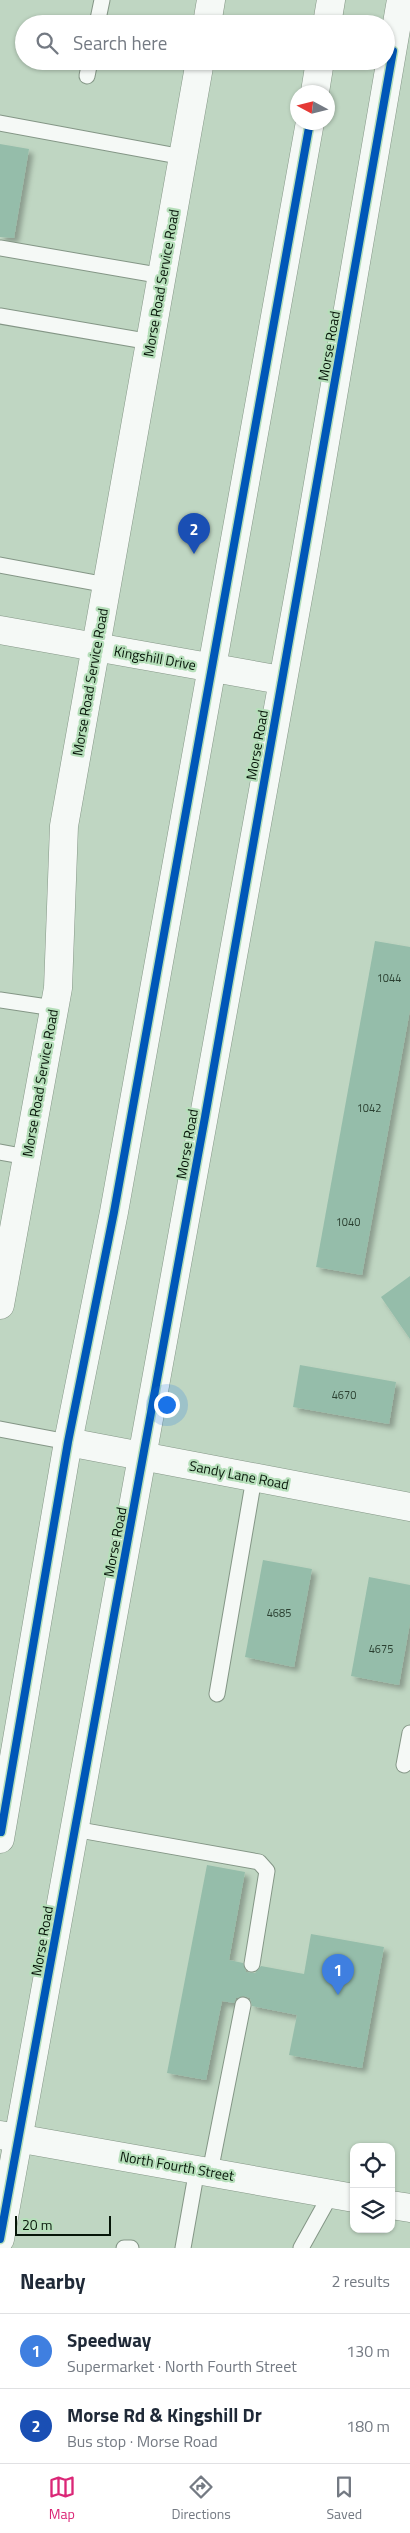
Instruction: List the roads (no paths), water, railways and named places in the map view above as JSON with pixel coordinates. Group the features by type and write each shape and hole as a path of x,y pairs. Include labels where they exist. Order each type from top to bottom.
{"main road":[{"path":"208,15 211,0"},
{"path":"328,15 331,0"},
{"name":"Morse Road","path":"395,40 402,0"},
{"name":"Morse Road Service Road","path":"0,1305 58,988 64,826 198,70"},
{"path":"316,85 319,70"},
{"name":"Morse Road","path":"0,2239 10,2136 74,1829 144,1456 390,70"},
{"path":"0,1839 68,1442 114,1212 309,130"},
{"name":"Kingshill Drive","path":"0,630 282,680"},
{"name":"Sandy Lane Road","path":"68,1442 410,1507"},
{"name":"North Fourth Street","path":"10,2136 342,2196"},
{"path":"395,2206 410,2208"}],"lane":[{"path":"99,15 102,0"},
{"path":"0,124 183,156"},
{"path":"0,248 163,276"},
{"path":"0,316 151,342"},
{"path":"0,565 107,585"},
{"path":"0,1000 54,1008"},
{"path":"0,1152 27,1157"},
{"path":"0,1429 68,1442"},
{"path":"217,1694 254,1478"},
{"path":"404,1765 410,1733"},
{"path":"74,1829 258,1862 266,1871 252,1964"},
{"path":"182,2248 203,2171 243,2005"},
{"path":"302,2248 342,2196"},
{"path":"124,2248 131,2248"}],"place":[{"name":"Morse Rd & Kingshill Dr","path":"194,554"},
{"name":"Speedway","path":"338,1995"}]}
